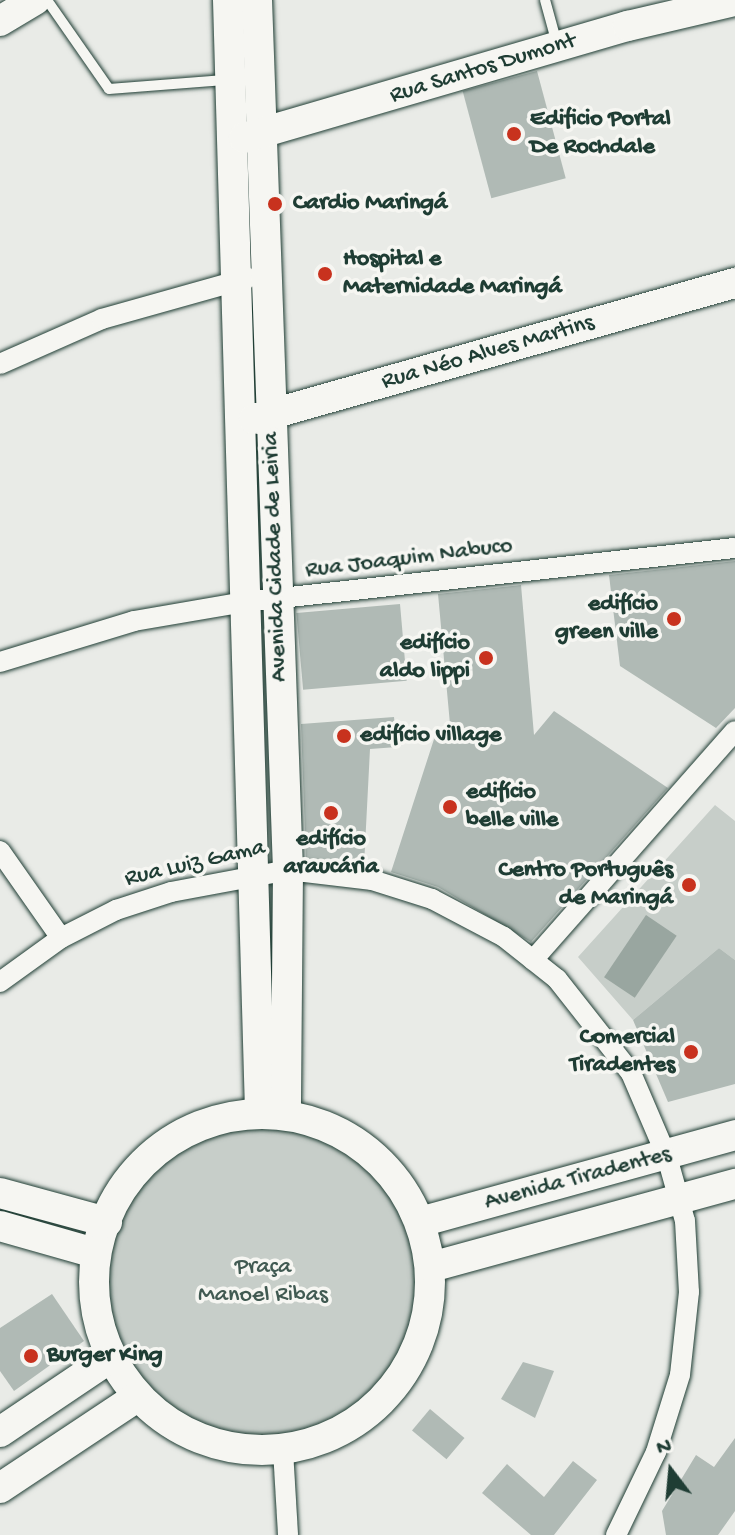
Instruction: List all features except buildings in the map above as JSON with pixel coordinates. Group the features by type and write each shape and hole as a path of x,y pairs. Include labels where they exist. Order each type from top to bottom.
{"main road":[{"path":"0,21 35,0"},
{"name":"Avenida Cidade de Leiria","path":"228,0 232,139 271,415 279,600 288,870 273,1114"},
{"name":"Avenida Cidade de Leiria","path":"257,0 263,137 240,422 253,873 273,1114"},
{"name":"Rua Santos Dumont","path":"232,139 263,137 558,46 735,1"},
{"name":"Rua Néo Alves Martins","path":"240,422 735,283"},
{"path":"273,1114 349,1138 386,1167 420,1222 431,1267 430,1303 416,1350 390,1391 353,1424 283,1450 209,1442 137,1397 110,1358 95,1304 95,1253 129,1179 172,1140 225,1118 273,1114"},
{"name":"Avenida Tiradentes","path":"420,1222 735,1135"},
{"name":"Avenida Tiradentes","path":"431,1267 735,1184"},
{"path":"0,1193 107,1222"},
{"path":"0,1226 95,1253"},
{"path":"0,1432 110,1358"},
{"path":"0,1488 137,1397"}],"street":[{"path":"0,364 102,319 250,278"},
{"name":"Rua Joaquim Nabuco","path":"0,662 134,621 245,602 735,548"},
{"path":"533,960 735,731"},
{"path":"0,851 61,938"},
{"name":"Rua Luiz Gama","path":"0,982 61,938 116,910 253,873 288,870 372,880 432,899 533,960 581,1004 615,1048 666,1154 681,1199 689,1292 680,1375 656,1452 619,1534"},
{"path":"283,1450 288,1535"}],"lane":[{"path":"47,0 109,89 230,80"},
{"path":"545,0 558,46"}],"green space":[{"name":"Centro Português de Maringá","path":"715,805 735,821 735,960 719,948 633,1020 578,957"},
{"name":"Praça Manoel Ribas","path":"262,1114 295,1118 326,1127 355,1143 380,1164 401,1189 417,1218 426,1249 430,1282 426,1315 417,1346 401,1375 380,1400 355,1421 326,1437 295,1446 262,1450 229,1446 198,1437 169,1421 144,1400 123,1375 107,1346 98,1315 94,1282 98,1249 107,1218 123,1189 144,1164 169,1143 198,1127 229,1118"}],"shaded area":[{"path":"646,915 677,936 635,998 604,977"}],"place":[{"name":"Edificio Portal De Rochdale","path":"514,134"},
{"name":"Cardio Maringá","path":"275,204"},
{"name":"Hospital e Maternidade Maringá","path":"325,274"},
{"name":"edifício green ville","path":"674,619"},
{"name":"edifício aldo lippi","path":"486,658"},
{"name":"edifício village","path":"344,736"},
{"name":"edifício belle ville","path":"450,807"},
{"name":"edifício araucária","path":"331,813"},
{"name":"Centro Português de Maringá","path":"689,885"},
{"name":"Comercial Tiradentes","path":"691,1052"},
{"name":"Burger King","path":"31,1356"}]}
